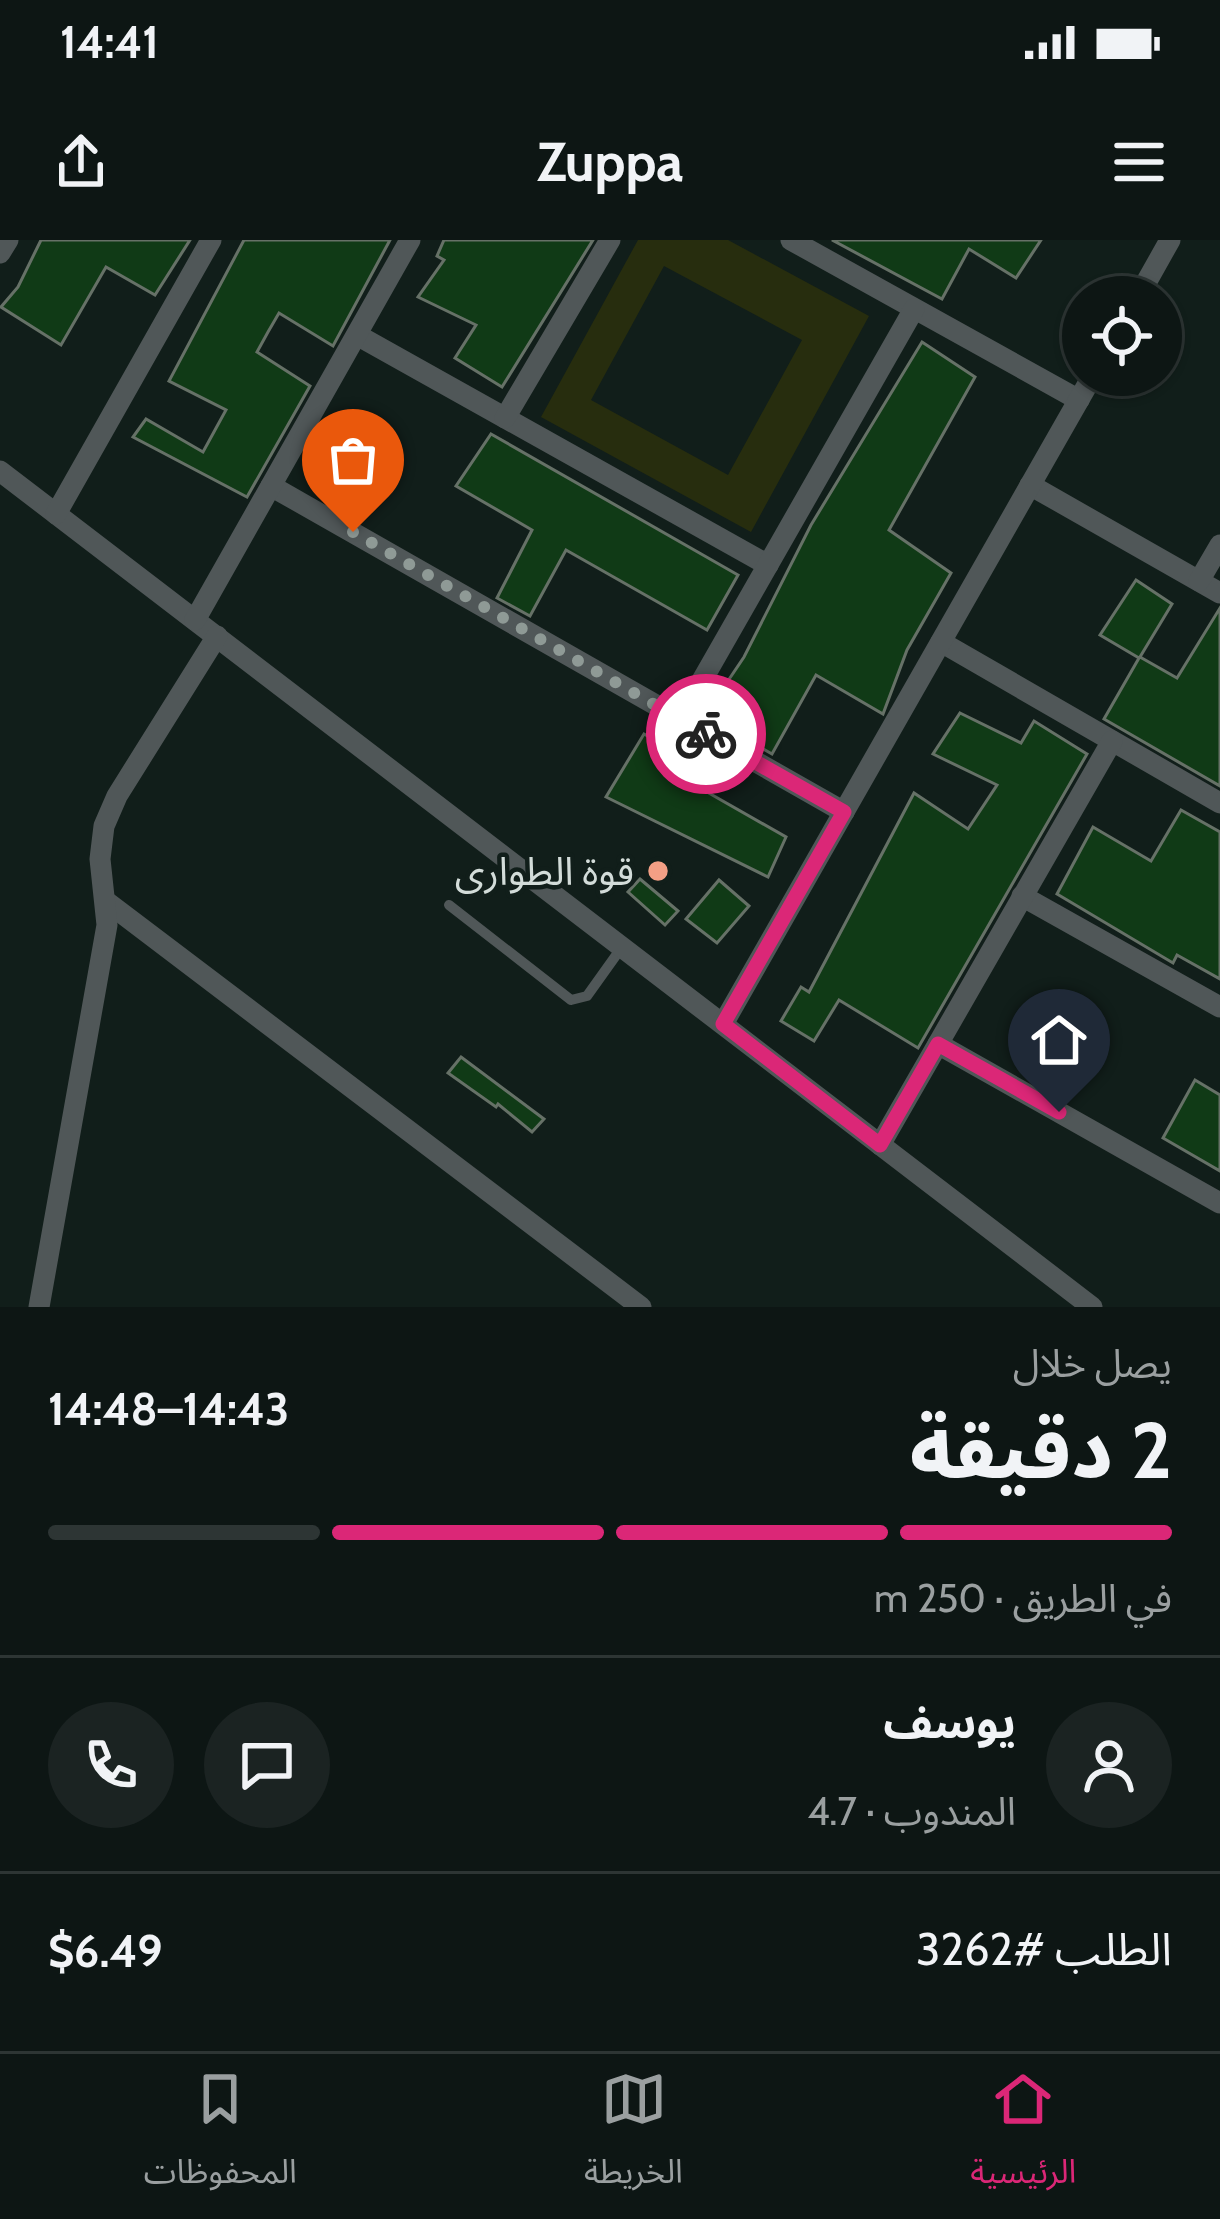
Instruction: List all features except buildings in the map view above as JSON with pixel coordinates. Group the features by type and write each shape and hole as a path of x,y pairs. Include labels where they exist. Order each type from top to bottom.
{"street":[{"path":"0,253 8,240"},
{"path":"56,514 211,240"},
{"path":"195,620 410,240"},
{"path":"505,418 610,240"},
{"path":"791,240 1079,400"},
{"path":"1149,276 1167,241"},
{"path":"680,719 914,310"},
{"path":"357,335 767,565"},
{"path":"723,1024 1081,396"},
{"path":"0,471 1092,1307"},
{"path":"271,485 844,812"},
{"path":"1030,485 1220,593"},
{"path":"1199,581 1220,545"},
{"path":"39,1307 107,925 100,859 110,810 217,636"},
{"path":"941,642 1220,803"},
{"path":"880,1145 1112,741"},
{"path":"1022,896 1220,1007"},
{"path":"106,902 641,1307"},
{"path":"938,1044 1220,1203"}],"lane":[{"path":"449,905 571,1000 587,996 622,947"}],"green space":[{"path":"638,240 728,240 869,316 751,532 541,417","holes":["664,266 802,340 728,475 591,400"]}],"way so far":[{"path":"353,532 706,734"}],"place":[{"name":"قوة الطواری","path":"658,871"}],"route":[{"path":"706,734 844,812 723,1024 880,1145 938,1044 1059,1112"}]}
